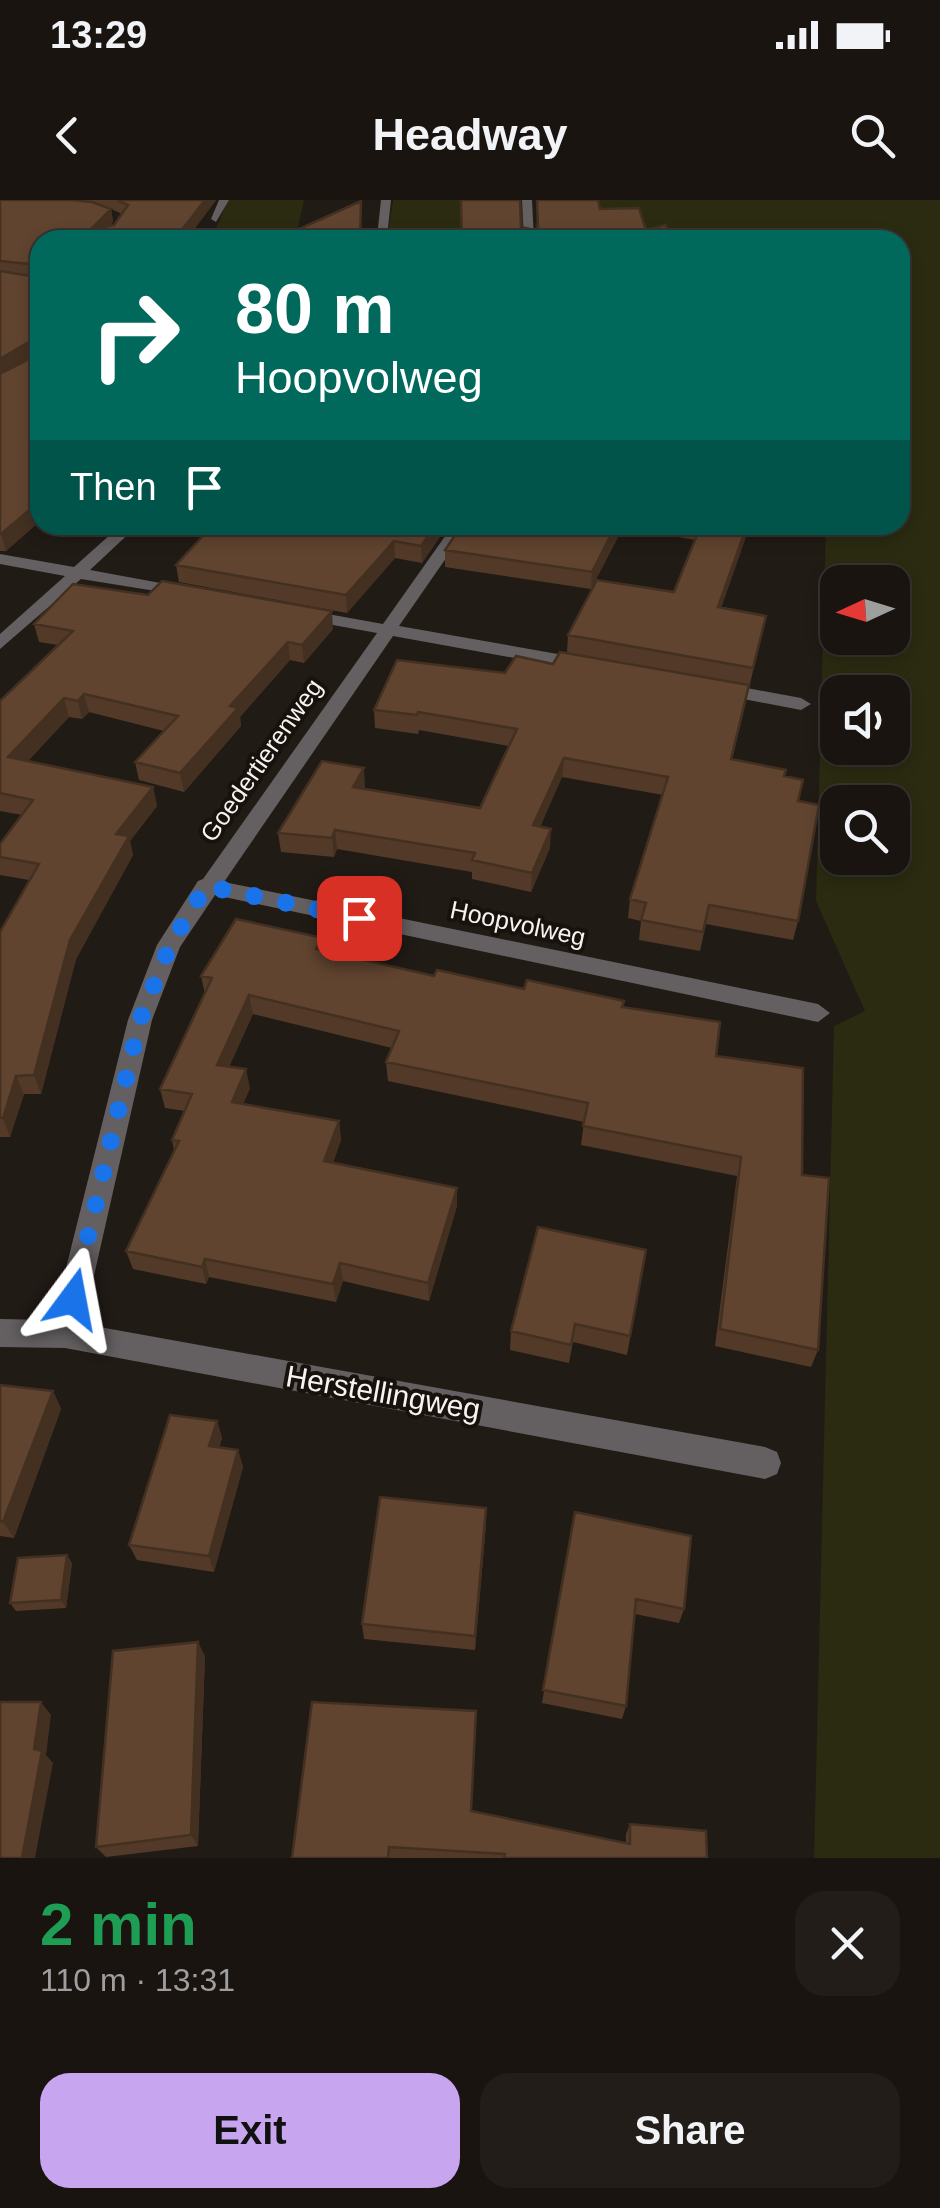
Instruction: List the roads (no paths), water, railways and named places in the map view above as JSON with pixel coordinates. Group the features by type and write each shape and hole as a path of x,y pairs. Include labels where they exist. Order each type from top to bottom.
{"street":[{"path":"216,218 224,200"},
{"path":"383,228 386,200"},
{"path":"527,200 528,230"},
{"path":"0,644 119,535"},
{"name":"Goedertierenweg","path":"65,1334 140,1020 170,945 206,886 454,535"},
{"path":"0,560 212,598"},
{"path":"270,608 613,670"},
{"path":"688,683 801,704"},
{"name":"Hoopvolweg","path":"206,886 818,1013"},
{"name":"Herstellingweg","path":"0,1334 65,1334 765,1463"}]}
